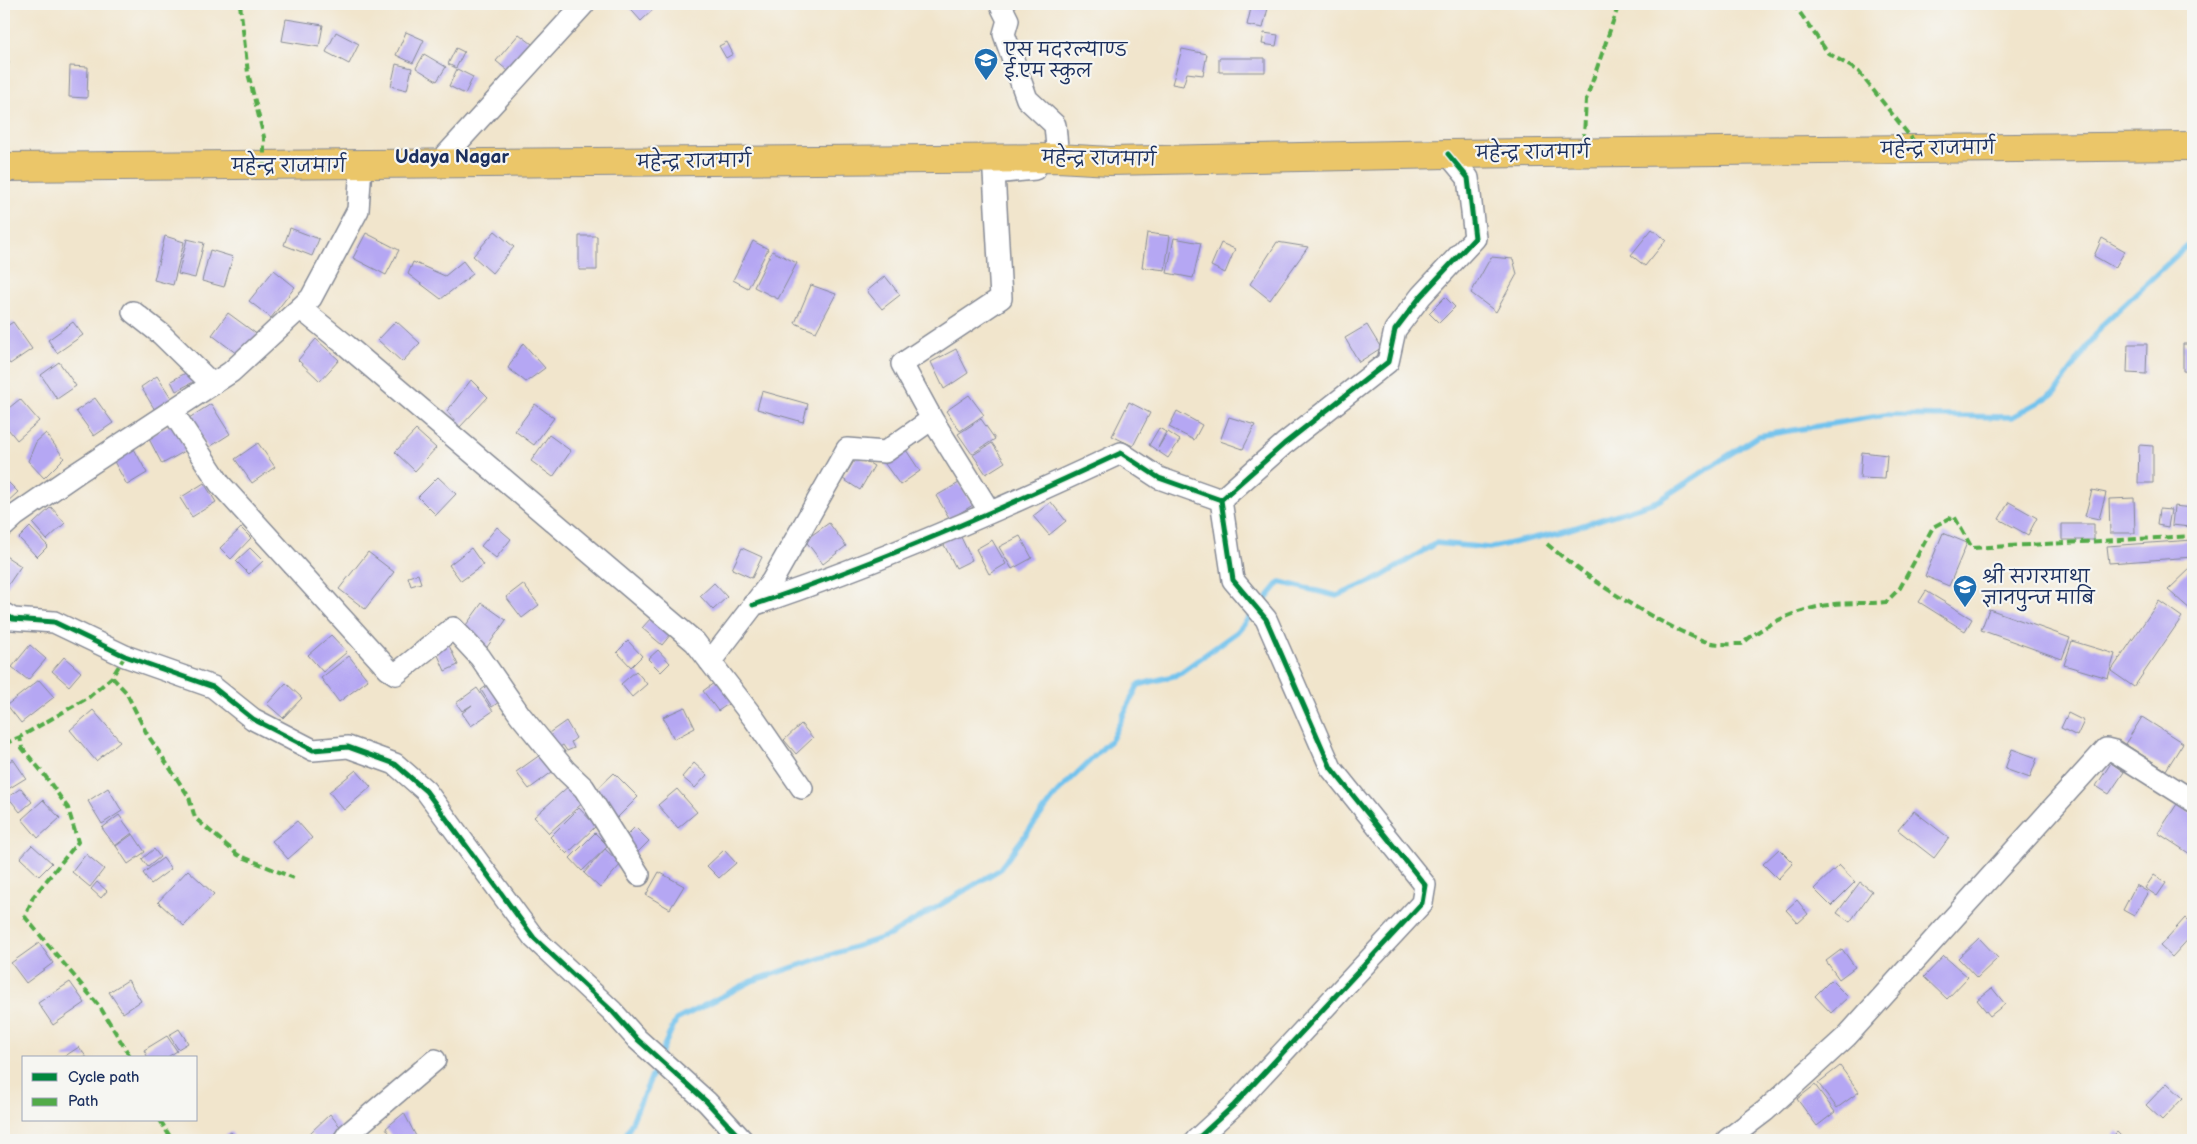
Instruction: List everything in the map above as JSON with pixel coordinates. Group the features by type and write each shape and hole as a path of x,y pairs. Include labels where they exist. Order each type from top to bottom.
{"highway":[{"name":"महेन्द्र राजमार्ग","path":"4,167 362,166 1058,158 1110,162 1448,154 2193,146"}],"street":[{"path":"437,165 584,4"},
{"path":"1000,4 1008,20 1004,34 1027,99 1055,125 1058,158"},
{"path":"1221,500 1284,444 1388,362 1395,330 1421,296 1474,238 1468,178 1448,154"},
{"path":"990,512 932,419 902,364 1001,298 994,173 1110,162"},
{"path":"4,526 16,515 77,473 231,372 311,298 358,210 362,166"},
{"path":"300,308 695,642 755,720 802,788"},
{"path":"133,312 161,334 212,384"},
{"path":"172,411 220,484 388,669 396,674 453,628 480,657 520,715 566,771 584,788 639,875"},
{"path":"710,662 772,581 847,449 885,452 932,419"},
{"path":"754,605 792,592 990,512 1121,454 1159,478 1221,500"},
{"path":"1196,1140 1234,1105 1422,903 1425,885 1332,768 1266,619 1233,580 1221,500"},
{"path":"4,614 13,619 54,622 125,656 214,687 253,719 313,750 348,747 395,764 426,791 534,938 612,1011 637,1039 707,1102 742,1140"},
{"path":"1727,1140 1765,1112 1847,1036 2106,749 2114,751 2193,801"},
{"path":"344,1140 348,1134 435,1060"}],"building":[{"path":"626,4 657,4 658,5 641,21"},
{"path":"1252,4 1269,4 1263,28 1247,25"},
{"path":"286,19 323,25 319,47 282,41"},
{"path":"336,32 359,44 349,64 326,52"},
{"path":"406,32 424,40 413,63 396,55"},
{"path":"1264,33 1278,35 1276,46 1262,44"},
{"path":"519,34 536,47 513,75 496,61"},
{"path":"727,42 733,54 726,58 719,46"},
{"path":"456,48 464,52 456,68 448,64"},
{"path":"1182,49 1207,54 1203,75 1187,73 1183,86 1172,84"},
{"path":"424,54 446,67 437,81 416,68"},
{"path":"1219,58 1265,58 1265,72 1219,72"},
{"path":"4,61 9,62 5,86 4,85"},
{"path":"396,64 412,68 407,90 391,86"},
{"path":"70,66 88,67 87,98 69,97"},
{"path":"457,69 473,77 465,94 449,86"},
{"path":"290,228 319,239 312,256 284,245"},
{"path":"1652,229 1666,240 1645,266 1631,255"},
{"path":"495,231 514,247 492,273 473,256"},
{"path":"366,233 399,250 386,275 353,258"},
{"path":"1147,233 1170,236 1165,270 1142,267"},
{"path":"165,236 184,242 173,285 154,280"},
{"path":"579,236 597,236 597,270 579,270"},
{"path":"1174,238 1201,243 1193,278 1167,273"},
{"path":"2102,238 2125,251 2115,268 2094,256"},
{"path":"187,239 204,243 195,278 178,274"},
{"path":"753,241 768,249 748,288 733,280"},
{"path":"1277,242 1308,247 1270,300 1250,284"},
{"path":"1221,243 1235,249 1225,273 1211,266"},
{"path":"210,250 233,257 224,287 202,281"},
{"path":"772,251 797,263 778,299 754,287"},
{"path":"1491,257 1513,259 1517,274 1496,312 1471,293"},
{"path":"463,261 473,274 441,299 408,274 413,262 445,276"},
{"path":"274,270 295,287 271,318 249,301"},
{"path":"885,276 900,295 882,309 867,291"},
{"path":"811,285 836,294 816,332 795,323"},
{"path":"1445,297 1455,307 1439,323 1429,313"},
{"path":"228,313 258,335 241,357 212,335"},
{"path":"396,321 420,343 402,362 378,340"},
{"path":"13,322 32,349 10,364 4,356 4,328"},
{"path":"73,322 83,335 57,353 48,340"},
{"path":"1367,325 1381,348 1359,362 1345,338"},
{"path":"316,339 339,360 320,381 298,360"},
{"path":"523,343 545,368 526,382 508,368"},
{"path":"2128,344 2147,344 2146,374 2127,373"},
{"path":"2183,344 2193,344 2193,372 2183,371"},
{"path":"956,349 968,373 944,389 931,362"},
{"path":"59,362 76,386 57,399 41,375"},
{"path":"193,369 199,379 176,391 171,381"},
{"path":"157,376 172,399 155,410 141,387"},
{"path":"471,380 488,397 460,427 447,411"},
{"path":"762,391 808,404 803,422 757,409"},
{"path":"969,395 984,415 960,431 946,411"},
{"path":"95,398 113,423 94,436 76,411"},
{"path":"20,399 39,421 17,440 4,424 4,412"},
{"path":"1129,402 1150,413 1133,446 1112,436"},
{"path":"211,404 230,434 208,448 189,418"},
{"path":"535,404 554,418 534,445 515,431"},
{"path":"1177,411 1202,425 1194,440 1169,427"},
{"path":"1229,417 1255,425 1243,449 1220,441"},
{"path":"981,419 995,439 972,454 958,434"},
{"path":"172,424 187,450 162,464 148,437"},
{"path":"1159,428 1166,432 1158,448 1168,432 1180,440 1168,458 1149,445"},
{"path":"416,430 436,448 415,471 395,452"},
{"path":"46,433 64,458 44,478 28,461 36,442"},
{"path":"549,435 571,451 553,477 531,461"},
{"path":"258,443 275,467 252,483 235,459"},
{"path":"992,443 1005,462 986,474 973,455"},
{"path":"132,445 147,473 127,485 111,456"},
{"path":"2139,445 2153,446 2153,483 2138,483"},
{"path":"906,450 920,471 900,485 885,464"},
{"path":"1862,452 1887,455 1885,479 1860,478"},
{"path":"857,456 874,466 860,490 843,479"},
{"path":"438,477 456,494 436,515 418,497"},
{"path":"4,480 18,492 4,505"},
{"path":"204,483 216,502 192,517 180,498"},
{"path":"959,483 973,505 950,519 936,496"},
{"path":"2092,490 2106,493 2099,519 2085,516"},
{"path":"2134,498 2135,533 2110,533 2109,499"},
{"path":"1051,502 1066,521 1049,535 1033,516"},
{"path":"2009,502 2037,518 2028,535 1999,519"},
{"path":"2174,506 2192,508 2190,527 2172,525"},
{"path":"51,507 65,523 47,540 33,524"},
{"path":"2159,509 2171,510 2168,527 2157,525"},
{"path":"829,523 846,546 823,564 805,540"},
{"path":"2062,524 2094,524 2094,540 2062,540"},
{"path":"30,527 48,546 37,557 19,538"},
{"path":"497,527 511,539 496,558 481,546"},
{"path":"241,528 251,538 231,559 220,548"},
{"path":"959,533 972,560 956,568 942,541"},
{"path":"1943,533 1967,543 1949,586 1925,576"},
{"path":"1020,536 1032,558 1012,569 999,547"},
{"path":"992,540 1006,564 989,574 976,549"},
{"path":"2193,540 2193,557 2109,563 2107,546"},
{"path":"250,548 263,561 249,574 236,561"},
{"path":"471,548 483,565 461,581 449,565"},
{"path":"742,548 762,557 752,578 732,569"},
{"path":"368,552 394,572 365,609 339,589"},
{"path":"4,555 21,566 6,588 4,586"},
{"path":"2193,566 2193,607 2191,610 2168,590"},
{"path":"418,574 421,583 411,586 408,577"},
{"path":"714,583 727,597 713,610 700,596"},
{"path":"523,584 539,605 522,618 506,597"},
{"path":"1926,591 1972,619 1965,631 1919,602"},
{"path":"2159,601 2182,617 2134,687 2111,671"},
{"path":"482,603 506,620 485,650 461,632"},
{"path":"1989,609 2070,638 2062,659 1981,630"},
{"path":"651,618 671,634 662,645 642,628"},
{"path":"331,635 347,652 323,672 308,655"},
{"path":"447,641 458,665 445,671 434,646"},
{"path":"628,641 642,656 631,667 617,652"},
{"path":"2072,641 2115,654 2108,678 2064,665"},
{"path":"30,645 46,659 28,680 12,667"},
{"path":"658,650 670,663 661,672 648,659"},
{"path":"349,656 368,680 339,702 321,678"},
{"path":"64,657 81,672 69,686 52,671"},
{"path":"636,671 647,684 632,697 621,684"},
{"path":"722,677 737,698 718,711 703,691"},
{"path":"39,680 54,697 21,723 7,705"},
{"path":"286,683 302,698 283,718 267,704"},
{"path":"491,683 503,699 492,707 481,690"},
{"path":"477,688 493,711 471,726 462,713 472,705 462,711 456,703"},
{"path":"685,707 695,728 674,739 663,717"},
{"path":"93,710 120,741 96,761 70,730"},
{"path":"2068,713 2084,721 2077,736 2061,728"},
{"path":"2142,717 2183,743 2166,770 2125,744"},
{"path":"566,721 576,738 571,742 574,748 567,751 563,745 555,750 546,735"},
{"path":"801,724 813,738 796,754 784,740"},
{"path":"2012,749 2037,758 2030,778 2005,769"},
{"path":"540,755 552,772 529,789 516,772"},
{"path":"13,759 26,778 5,791 4,765"},
{"path":"694,763 707,775 695,788 682,777"},
{"path":"2111,763 2124,772 2109,794 2096,786"},
{"path":"356,770 371,787 344,810 329,792"},
{"path":"614,773 638,797 617,818 593,793"},
{"path":"571,784 586,800 549,833 534,817"},
{"path":"21,788 32,802 20,812 8,797"},
{"path":"108,788 122,811 102,824 88,801"},
{"path":"677,789 697,812 678,828 658,805"},
{"path":"43,800 60,818 38,838 22,819"},
{"path":"2177,804 2193,815 2193,849 2190,854 2158,833"},
{"path":"579,808 596,826 567,854 550,837"},
{"path":"1914,811 1949,838 1934,858 1898,830"},
{"path":"119,815 132,833 115,846 102,828"},
{"path":"297,821 312,838 288,859 272,841"},
{"path":"635,827 649,841 635,855 621,841"},
{"path":"595,833 608,846 582,871 570,858"},
{"path":"133,834 145,852 128,864 116,846"},
{"path":"32,845 52,863 39,876 20,858"},
{"path":"154,849 160,857 148,867 142,859"},
{"path":"605,849 621,864 600,888 584,873"},
{"path":"1779,849 1793,863 1778,879 1763,864"},
{"path":"724,850 736,863 719,878 707,866"},
{"path":"86,854 104,869 90,887 72,872"},
{"path":"163,858 171,869 151,884 143,873"},
{"path":"1839,865 1855,882 1831,906 1814,889"},
{"path":"188,870 214,894 184,926 158,902"},
{"path":"659,872 684,886 670,909 646,895"},
{"path":"2154,875 2166,883 2157,896 2145,888"},
{"path":"97,882 107,891 101,898 91,889"},
{"path":"1860,882 1872,891 1850,922 1837,913"},
{"path":"2136,885 2148,892 2134,916 2123,910"},
{"path":"1797,900 1808,914 1798,923 1786,910"},
{"path":"2185,918 2193,925 2193,934 2172,957 2160,946"},
{"path":"1979,938 1998,958 1977,978 1958,958"},
{"path":"39,943 53,963 26,983 11,963"},
{"path":"1842,949 1855,967 1839,979 1826,961"},
{"path":"1944,956 1968,977 1947,999 1924,977"},
{"path":"128,980 141,1001 123,1013 109,992"},
{"path":"1831,980 1848,997 1831,1013 1815,996"},
{"path":"70,982 85,1003 53,1025 38,1003"},
{"path":"1992,988 2005,1004 1990,1016 1977,1000"},
{"path":"179,1029 188,1043 178,1049 169,1035"},
{"path":"167,1036 177,1051 169,1056 147,1056 144,1050"},
{"path":"79,1047 86,1056 65,1056"},
{"path":"1840,1066 1859,1092 1837,1108 1818,1083"},
{"path":"2167,1083 2183,1098 2162,1120 2146,1105"},
{"path":"1815,1085 1835,1112 1817,1126 1797,1099"},
{"path":"404,1113 418,1140 394,1140 386,1128"},
{"path":"330,1114 342,1129 330,1140 316,1140 310,1133"},
{"path":"231,1132 236,1140 218,1140"},
{"path":"2117,1132 2125,1140 2109,1140"}],"waterway":[{"path":"1261,605 1280,582 1337,596 1379,578 1436,543 1489,548 1561,532 1658,501 1758,436 1885,415 2012,417 2055,393 2103,324 2193,240"},
{"path":"660,1055 676,1020 752,981 890,935 999,870 1057,793 1112,739 1138,685 1177,675 1237,632 1254,612"},
{"path":"624,1140 657,1064"}],"marked path":[{"path":"240,4 248,73 264,137 264,166"},
{"path":"1583,153 1586,100 1619,4"},
{"path":"1792,4 1828,53 1858,71 1920,149"},
{"path":"1547,544 1602,586 1666,624 1707,642 1742,644 1771,624 1804,610 1835,604 1886,602 1900,588 1933,527 1954,516 1972,548 2193,536"},
{"path":"125,656 112,677 89,697 20,737 22,748 68,808 78,842 33,897 25,917 100,1007 130,1056"},
{"path":"112,677 126,692 147,734 189,797 195,818 238,855 294,878"},
{"path":"4,744 20,737"},
{"path":"161,1122 172,1140"}],"cycle path":[{"path":"753,605 893,553 1121,453 1159,478 1221,500 1284,444 1388,362 1395,330 1421,296 1475,238 1468,178 1448,154"},
{"path":"1196,1140 1234,1105 1422,903 1425,885 1331,768 1266,619 1233,580 1221,500"},
{"path":"4,614 13,619 54,622 125,656 213,687 253,719 313,750 348,747 395,764 426,791 534,938 612,1011 637,1039 707,1102 742,1140"}],"place":[{"name":"एस मदरल्याण्ड ई.एम स्कुल","path":"986,81"},
{"name":"श्री सगरमाथा ज्ञानपुन्ज माबि","path":"1965,608"}],"district":[{"name":"Udaya Nagar","path":"452,157"}]}
